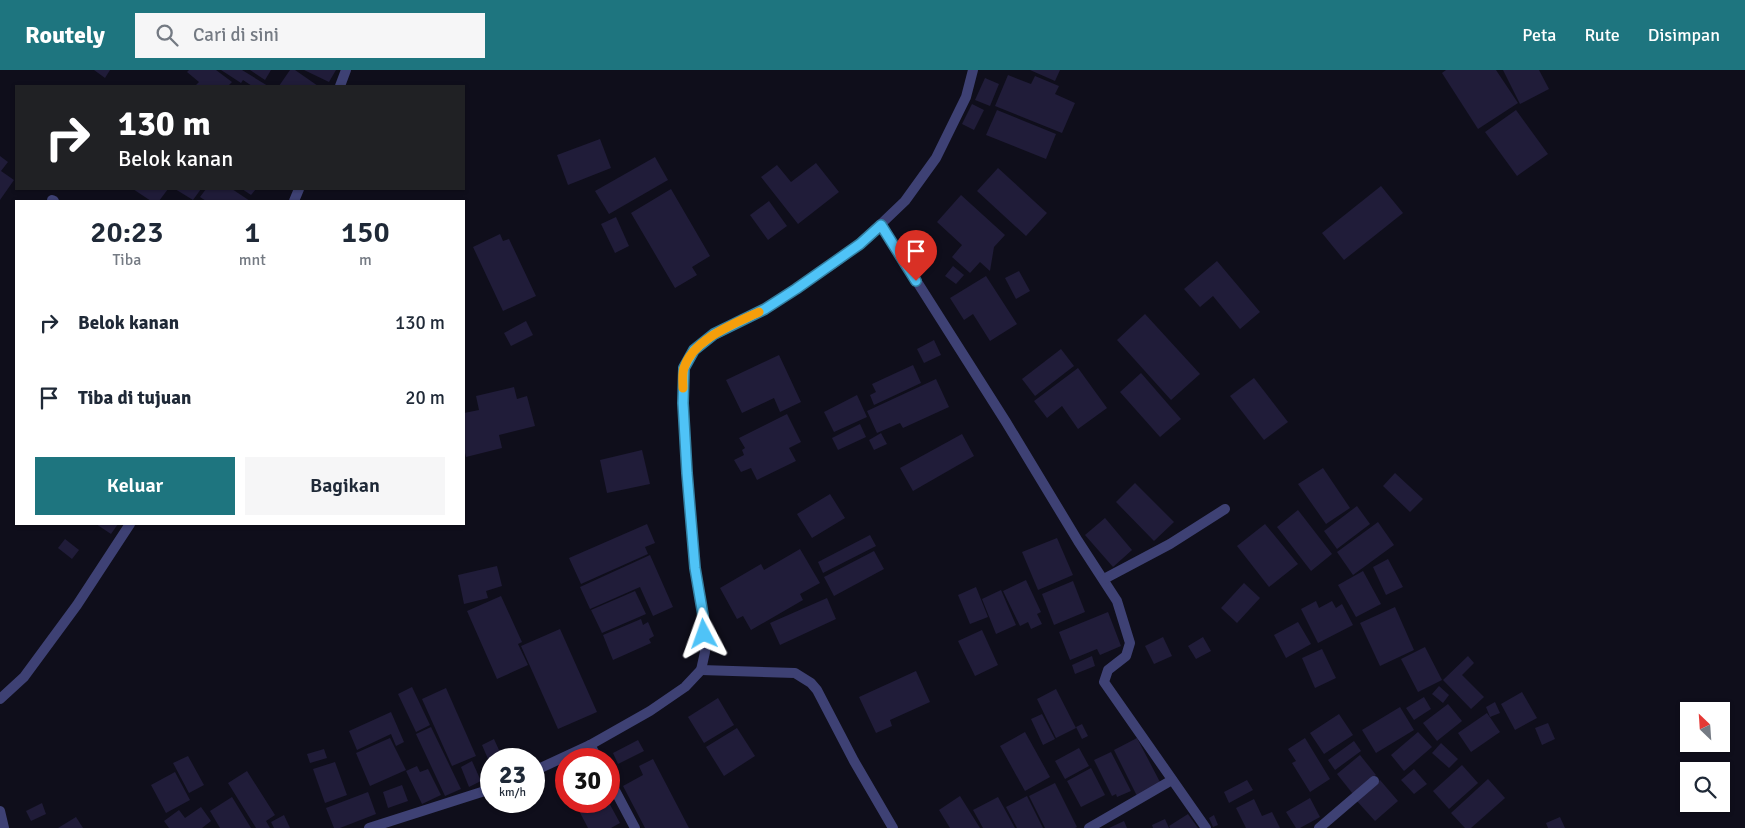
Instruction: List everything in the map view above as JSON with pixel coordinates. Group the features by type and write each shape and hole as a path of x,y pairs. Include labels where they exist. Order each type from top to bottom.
{"street":[{"path":"340,85 346,70"},
{"path":"545,766 590,745 650,711 685,687 702,670 705,652 703,615 695,568 683,403 684,368 694,350 714,334 765,309 860,244 905,201 936,158 966,98 973,70"},
{"path":"881,225 1117,601 1130,644 1126,656 1108,670 1104,682 1206,828"},
{"path":"1104,579 1170,544 1225,509"},
{"path":"0,699 24,677 77,605 129,525"},
{"path":"702,670 795,674 811,683 817,690 854,761 893,828"},
{"path":"1089,828 1172,780"},
{"path":"1319,828 1374,781"},
{"path":"369,828 480,793"},
{"path":"620,800 635,828"},
{"path":"0,810 4,828"}],"building":[{"path":"94,70 110,70 105,78"},
{"path":"189,70 216,70 232,82 229,85 196,85 199,82 187,72"},
{"path":"221,70 242,70 266,85 250,85 243,80 241,83"},
{"path":"250,70 271,70 265,80"},
{"path":"290,70 295,70 317,85 280,85"},
{"path":"304,70 336,70 329,82"},
{"path":"1030,70 1060,70 1055,81"},
{"path":"1446,70 1496,70 1518,103 1478,129 1442,73"},
{"path":"1503,70 1539,70 1549,89 1520,104"},
{"path":"1008,75 1031,84 1035,76 1059,86 1055,94 1075,103 1062,133 995,106"},
{"path":"985,78 999,84 990,106 975,100"},
{"path":"972,104 984,110 974,130 962,124"},
{"path":"997,110 1056,134 1046,159 986,135"},
{"path":"1516,110 1548,154 1517,176 1485,132"},
{"path":"600,139 611,168 568,185 557,155"},
{"path":"0,156 8,162 1,171 14,180 0,200"},
{"path":"655,157 668,180 609,214 595,191"},
{"path":"816,163 839,192 798,224 761,177 777,165 791,182"},
{"path":"998,168 1047,213 1026,236 977,191"},
{"path":"1381,186 1403,213 1344,260 1322,233"},
{"path":"671,189 710,256 692,267 697,275 675,288 631,213"},
{"path":"134,190 167,190 160,200 150,200"},
{"path":"177,190 200,190 193,200"},
{"path":"205,190 234,190 248,200 204,200 200,197"},
{"path":"244,190 255,190 251,195"},
{"path":"961,195 1005,235 994,247 990,271 980,262 970,273 952,257 962,245 937,222"},
{"path":"769,201 787,226 768,240 750,215"},
{"path":"616,217 629,246 615,253 601,224"},
{"path":"500,234 503,241 509,239 536,296 503,311 473,247"},
{"path":"1217,261 1260,312 1240,329 1213,296 1200,307 1184,289"},
{"path":"953,266 964,275 956,284 945,276"},
{"path":"1019,271 1030,291 1016,299 1005,278"},
{"path":"986,276 1017,324 990,341 973,314 964,320 950,298"},
{"path":"1145,314 1200,374 1171,400 1117,340"},
{"path":"526,321 533,335 511,346 504,333"},
{"path":"934,340 941,355 924,363 917,349"},
{"path":"1061,349 1074,366 1035,396 1022,379"},
{"path":"779,355 801,402 780,412 774,398 742,413 726,380"},
{"path":"913,365 921,383 874,405 870,395 876,392 872,384"},
{"path":"1078,368 1107,408 1078,429 1062,406 1047,418 1034,401"},
{"path":"1141,373 1181,419 1160,437 1120,392"},
{"path":"1254,378 1288,422 1264,440 1230,396"},
{"path":"936,379 949,407 903,428 900,423 877,433 867,411"},
{"path":"514,387 517,399 527,396 535,426 499,435 502,448 466,457 465,413 479,410 476,396"},
{"path":"857,395 867,417 834,432 824,412"},
{"path":"787,414 801,442 789,448 796,461 757,480 751,468 741,472 734,460 744,455 742,450 745,448 739,438"},
{"path":"860,424 866,437 838,450 832,438"},
{"path":"881,433 887,444 874,450 869,440"},
{"path":"962,434 974,456 913,491 900,468"},
{"path":"642,450 650,484 607,493 600,460"},
{"path":"1323,468 1350,508 1326,524 1298,484"},
{"path":"1395,473 1423,499 1410,512 1383,486"},
{"path":"1135,483 1174,522 1154,541 1116,502"},
{"path":"830,494 845,518 812,538 797,514"},
{"path":"1357,506 1370,524 1337,549 1324,531"},
{"path":"1298,510 1332,554 1311,571 1277,527"},
{"path":"1105,518 1132,550 1113,567 1085,535"},
{"path":"1378,522 1394,545 1353,575 1337,552"},
{"path":"647,524 655,543 645,547 648,554 581,584 569,558"},
{"path":"1265,524 1298,564 1269,587 1237,546"},
{"path":"98,525 117,525 111,534"},
{"path":"870,535 876,546 823,573 818,562"},
{"path":"1057,538 1073,575 1038,590 1022,552"},
{"path":"65,539 79,550 72,559 58,548"},
{"path":"800,549 820,583 800,594 803,600 751,630 743,616 737,619 720,588 761,564 764,570"},
{"path":"874,551 884,569 834,596 824,577"},
{"path":"650,555 673,607 653,616 640,587 590,609 580,587"},
{"path":"1388,559 1403,587 1386,595 1373,567"},
{"path":"497,566 502,586 486,591 488,598 464,604 458,575"},
{"path":"1363,571 1381,604 1356,617 1338,585"},
{"path":"1026,580 1041,612 1037,614 1042,624 1031,629 1028,622 1020,626 1003,591"},
{"path":"1073,581 1085,612 1054,625 1042,594"},
{"path":"1244,583 1260,598 1237,623 1221,608"},
{"path":"976,587 988,617 970,624 958,595"},
{"path":"1001,590 1016,625 996,634 982,599"},
{"path":"635,591 646,614 602,633 591,610"},
{"path":"501,596 522,642 518,644 528,665 497,679 467,611"},
{"path":"827,598 836,619 780,645 770,623"},
{"path":"1316,601 1319,608 1332,601 1336,608 1342,604 1353,625 1318,643 1301,609"},
{"path":"1395,607 1414,650 1380,666 1360,623"},
{"path":"1108,612 1121,646 1100,655 1097,649 1070,660 1059,632"},
{"path":"641,619 643,625 648,622 654,636 649,639 651,643 613,660 603,635"},
{"path":"1298,622 1311,644 1286,658 1274,635"},
{"path":"560,629 597,712 558,729 521,646"},
{"path":"982,630 998,665 975,676 958,641"},
{"path":"1163,637 1172,656 1154,664 1145,646"},
{"path":"1203,637 1211,651 1196,659 1188,646"},
{"path":"1425,647 1442,680 1418,692 1401,659"},
{"path":"1322,649 1336,678 1315,688 1302,658"},
{"path":"1092,656 1095,666 1075,674 1072,665"},
{"path":"1468,656 1474,663 1462,675 1484,697 1471,709 1443,680"},
{"path":"916,671 930,702 890,720 892,726 876,733 859,697"},
{"path":"1439,686 1449,695 1443,703 1432,694"},
{"path":"412,687 430,725 416,732 398,694"},
{"path":"446,688 476,756 452,766 422,699"},
{"path":"1056,689 1076,728 1056,738 1037,699"},
{"path":"1522,692 1537,718 1515,730 1501,704"},
{"path":"1424,697 1431,709 1414,720 1406,708"},
{"path":"718,698 734,725 704,743 688,717"},
{"path":"1495,702 1500,713 1490,717 1486,707"},
{"path":"1448,704 1462,721 1437,741 1423,723"},
{"path":"1400,707 1414,730 1376,753 1362,730"},
{"path":"391,712 404,742 396,746 391,734 357,750 349,731"},
{"path":"1487,713 1500,732 1471,752 1458,733"},
{"path":"1042,714 1055,739 1043,745 1031,719"},
{"path":"1339,714 1353,735 1324,754 1310,733"},
{"path":"1548,723 1555,739 1542,745 1535,728"},
{"path":"1082,724 1088,736 1082,739 1076,727"},
{"path":"431,727 461,789 445,796 416,734"},
{"path":"737,728 755,756 724,776 706,747"},
{"path":"1025,732 1050,777 1025,791 1000,746"},
{"path":"1418,732 1432,747 1404,771 1391,755"},
{"path":"390,738 406,770 370,786 356,753"},
{"path":"1137,738 1161,784 1137,796 1114,750"},
{"path":"1305,738 1330,779 1310,792 1292,763 1296,761 1288,749"},
{"path":"494,739 498,748 483,748 482,745"},
{"path":"638,740 644,751 620,763 620,749"},
{"path":"1354,741 1361,751 1335,770 1328,760"},
{"path":"1441,743 1458,759 1449,768 1432,753"},
{"path":"1079,748 1089,766 1065,779 1055,761"},
{"path":"324,749 327,758 310,763 307,754"},
{"path":"1111,752 1131,791 1117,797 1116,794 1112,796 1094,760"},
{"path":"1360,755 1376,775 1353,794 1337,774"},
{"path":"188,756 204,785 189,793 173,763"},
{"path":"653,759 689,828 645,828 623,786 643,775 639,766"},
{"path":"472,761 480,782 469,787 461,767"},
{"path":"335,762 347,795 325,803 313,769"},
{"path":"1462,765 1478,783 1449,809 1433,791"},
{"path":"417,766 420,772 428,769 441,795 422,804 406,771"},
{"path":"1091,768 1105,795 1081,807 1067,781"},
{"path":"1414,769 1427,784 1414,794 1401,780"},
{"path":"247,771 275,815 266,821 270,828 256,828 228,783"},
{"path":"175,772 190,800 166,813 151,785"},
{"path":"1488,779 1505,798 1471,828 1465,828 1451,813"},
{"path":"1247,780 1253,790 1229,803 1224,792"},
{"path":"1380,780 1398,801 1375,821 1356,800"},
{"path":"1055,783 1077,827 1075,828 1045,828 1029,796"},
{"path":"402,785 408,801 388,808 383,792"},
{"path":"368,792 376,814 340,828 334,828 326,808"},
{"path":"960,796 980,828 950,828 939,810"},
{"path":"1027,796 1043,828 1017,828 1006,807"},
{"path":"232,797 251,828 220,828 210,811"},
{"path":"998,797 1015,828 983,828 973,810"},
{"path":"1310,798 1320,817 1300,828 1296,828 1286,812"},
{"path":"1254,799 1262,816 1272,812 1280,828 1246,828 1236,808"},
{"path":"42,803 46,814 31,821 26,811"},
{"path":"201,807 211,821 202,828 169,828 164,821 179,810 185,818"},
{"path":"580,813 615,813 620,823 611,828 588,828"},
{"path":"1188,814 1198,828 1170,828 1169,826"},
{"path":"284,815 290,828 274,828 271,822"},
{"path":"1214,815 1218,825 1213,827 1209,818"},
{"path":"76,817 83,828 58,828"},
{"path":"1560,817 1565,828 1548,828 1546,823"},
{"path":"1165,819 1169,828 1153,828 1152,825"},
{"path":"1124,821 1127,828 1109,828"}],"slow traffic":[{"path":"683,388 684,368 694,350 714,334 759,312"}],"route":[{"path":"704,634 703,615 695,568 683,403 684,368 694,350 714,334 765,309 796,289 860,244 881,225 916,281"}]}
